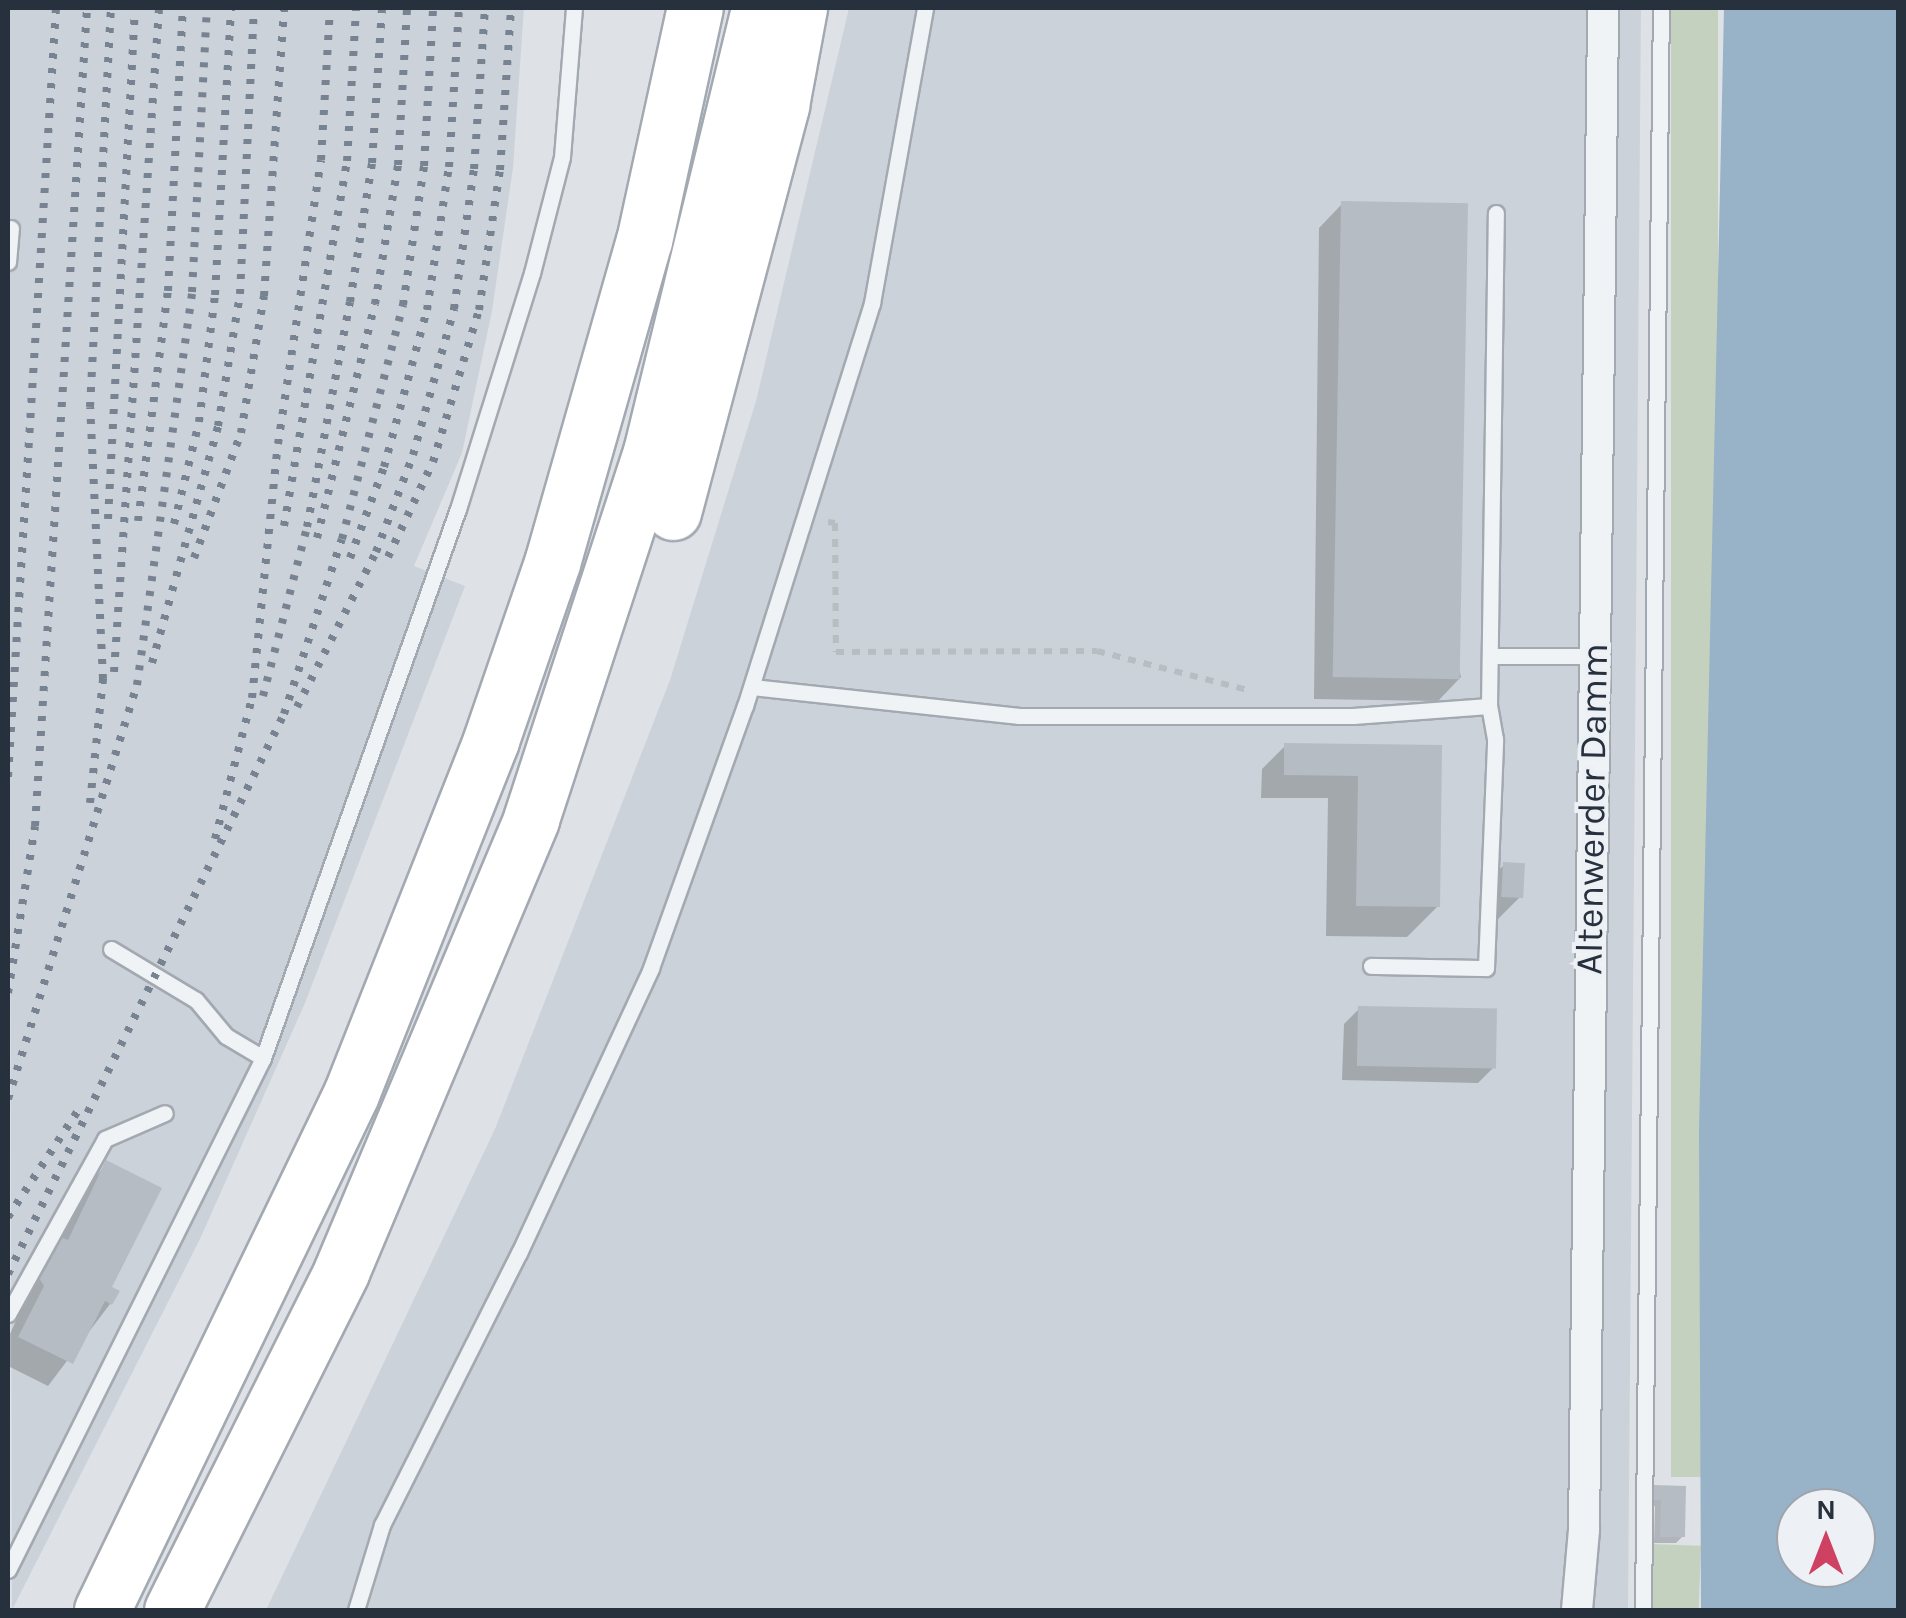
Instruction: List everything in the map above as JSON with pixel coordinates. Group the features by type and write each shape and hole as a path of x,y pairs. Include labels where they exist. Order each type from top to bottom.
{"highway":[{"path":"102,1610 352,1094 491,740 552,562 644,241 695,8"},
{"path":"172,1610 341,1272 531,819 651,452 759,8"},
{"path":"214,1610 348,1344 478,1057 569,822 649,593 710,387 799,8"}],"street":[{"name":"Altenwerder Damm","path":"1578,1610 1584,1530 1603,8"}],"lane":[{"path":"8,1570 264,1058 458,509 532,273 562,156 574,8"},
{"path":"356,1610 382,1524 519,1252 651,968 752,687 872,302 925,8"},
{"path":"1643,1610 1661,8"},
{"path":"1371,966 1486,968 1495,739 1489,706 1496,214"},
{"path":"8,262 11,228"},
{"path":"1491,656 1594,656"},
{"path":"752,687 1019,716 1275,714 1489,706"},
{"path":"110,949 196,1000 226,1036 264,1058"},
{"path":"8,1314 106,1139 165,1114"}],"path":[{"path":"807,518 835,524 836,652 1097,651 1276,697 1275,714"}],"shaded area":[{"path":"8,8 524,8 513,168 492,311 462,453 414,566 465,586 305,1003 200,1239 12,1610"},
{"path":"849,8 1641,8 1628,1610 266,1610 495,1129 670,680 756,401"}],"green space":[{"path":"1671,8 1718,8 1718,1477 1671,1477"},
{"path":"1650,1544 1701,1546 1699,1610 1648,1610"}],"water":[{"path":"1724,8 1898,8 1898,1610 1701,1610 1699,1131"}],"building":[{"path":"1341,201 1468,203 1460,679 1333,677"},
{"path":"1284,743 1442,745 1440,907 1356,906 1358,776 1284,775"},
{"path":"1503,862 1525,863 1523,898 1501,897"},
{"path":"1358,1006 1497,1008 1496,1068 1357,1066"},
{"path":"106,1160 162,1188 112,1287 120,1291 112,1305 105,1301 73,1364 18,1337 44,1286 33,1268 58,1236 68,1240"},
{"path":"1653,1485 1686,1486 1685,1537 1660,1537 1661,1500 1653,1500"}],"railway":[{"path":"8,777 56,8"},
{"path":"8,993 35,826 87,8"},
{"path":"90,803 103,679 90,407 111,8"},
{"path":"108,519 135,8"},
{"path":"114,672 159,8"},
{"path":"138,521 168,291 183,8"},
{"path":"8,1099 137,685 192,292 207,8"},
{"path":"174,524 199,422 215,295 231,8"},
{"path":"152,663 218,426 240,294 254,8"},
{"path":"194,558 241,433 264,296 284,8"},
{"path":"215,839 252,698 278,444 321,160 330,8"},
{"path":"284,526 347,161 356,8"},
{"path":"263,696 307,527 350,302 372,163 382,8"},
{"path":"317,538 375,304 398,165 407,8"},
{"path":"8,1274 284,714 342,539 403,305 424,166 433,8"},
{"path":"350,558 384,467 427,310 449,167 459,8"},
{"path":"297,707 376,552 413,455 454,309 474,169 485,8"},
{"path":"388,557 433,462 479,310 500,170 511,8"},
{"path":"8,1217 77,1112"}]}
